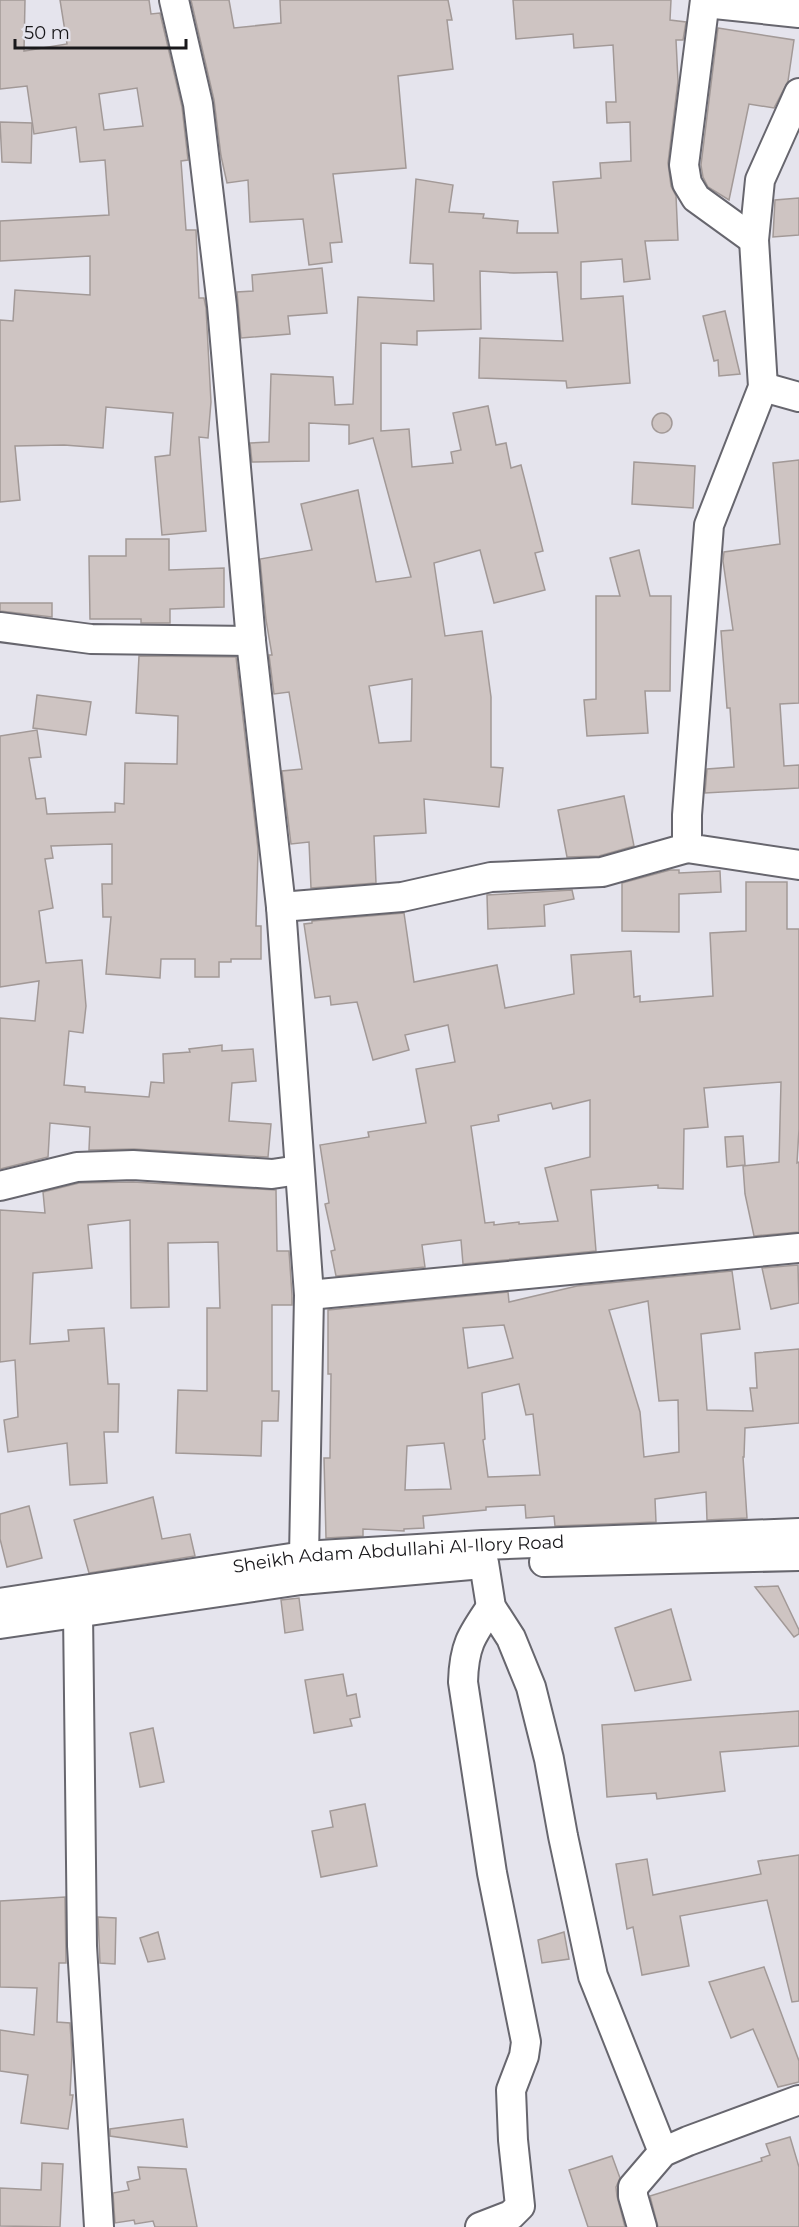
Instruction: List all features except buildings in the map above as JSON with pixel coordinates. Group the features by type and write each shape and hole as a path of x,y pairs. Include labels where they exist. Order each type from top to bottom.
{"street":[{"path":"174,0 198,104 222,306 251,641 281,907 309,1295 304,1556"},
{"path":"754,240 696,198 687,183 684,165 705,2 799,13"},
{"path":"687,848 687,815 709,525 763,387 754,240 760,180 799,93"},
{"path":"763,387 799,397"},
{"path":"0,627 14,627 91,639 251,641"},
{"path":"281,907 402,897 491,877 602,872 687,848 799,865"},
{"path":"0,1186 77,1167 133,1165 272,1174 299,1170"},
{"path":"309,1295 799,1248"},
{"name":"Sheikh Adam Abdullahi Al-Ilory Road","path":"0,1603 304,1556 483,1545 799,1533"},
{"name":"Sheikh Adam Abdullahi Al-Ilory Road","path":"0,1624 301,1580 484,1563 799,1556"},
{"path":"484,1563 491,1607 511,1638 531,1687 549,1760 593,1976 663,2152"},
{"path":"480,2227 511,2215 520,2206 513,2140 511,2090 524,2056 526,2042 492,1873 463,1682 464,1658 473,1632 491,1607"},
{"path":"78,1612 82,1946 99,2227"},
{"path":"642,2227 633,2196 633,2187 663,2152 799,2100"}]}
